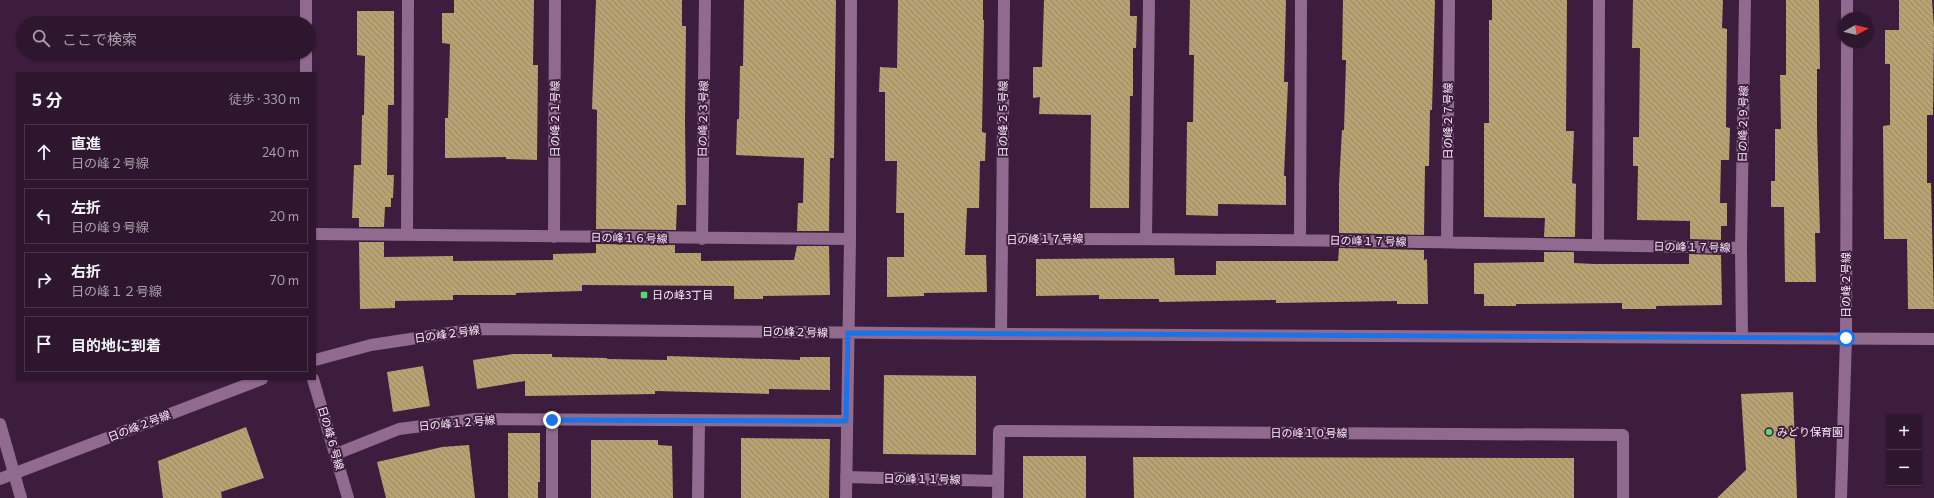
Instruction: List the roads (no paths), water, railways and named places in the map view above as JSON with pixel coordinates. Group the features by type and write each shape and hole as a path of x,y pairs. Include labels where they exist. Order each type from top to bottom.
{"street":[{"path":"306,0 306,16"},
{"path":"407,235 408,0"},
{"name":"日の峰２１号線","path":"554,237 555,0"},
{"name":"日の峰２３号線","path":"702,239 705,0"},
{"path":"846,498 850,239 851,0"},
{"name":"日の峰２５号線","path":"1002,239 1004,0"},
{"path":"1146,238 1149,0"},
{"path":"1300,240 1301,0"},
{"name":"日の峰２７号線","path":"1447,242 1449,0"},
{"path":"1598,245 1599,0"},
{"name":"日の峰２９号線","path":"1741,248 1745,0"},
{"path":"1847,0 1847,12"},
{"name":"日の峰２号線","path":"316,360 371,345 476,329 848,333 1846,338 1846,48"},
{"path":"306,60 306,72"},
{"name":"日の峰１６号線","path":"316,234 702,239 850,239"},
{"name":"日の峰１７号線","path":"1001,334 1002,239 1146,238 1741,248 1742,337"},
{"path":"1841,498 1846,338 1934,339"},
{"name":"日の峰２号線","path":"0,479 259,380"},
{"name":"日の峰６号線","path":"313,380 348,498"},
{"name":"日の峰１２号線","path":"336,454 399,429 476,419 846,421"},
{"path":"552,420 552,498"},
{"path":"698,498 699,420"},
{"path":"0,424 21,498"},
{"name":"日の峰１０号線","path":"998,498 999,431 1623,435 1622,498"},
{"name":"日の峰１１号線","path":"846,478 998,480"}],"place":[{"name":"日の峰3丁目","path":"644,295"},
{"name":"みどり保育園","path":"1769,432"}]}
